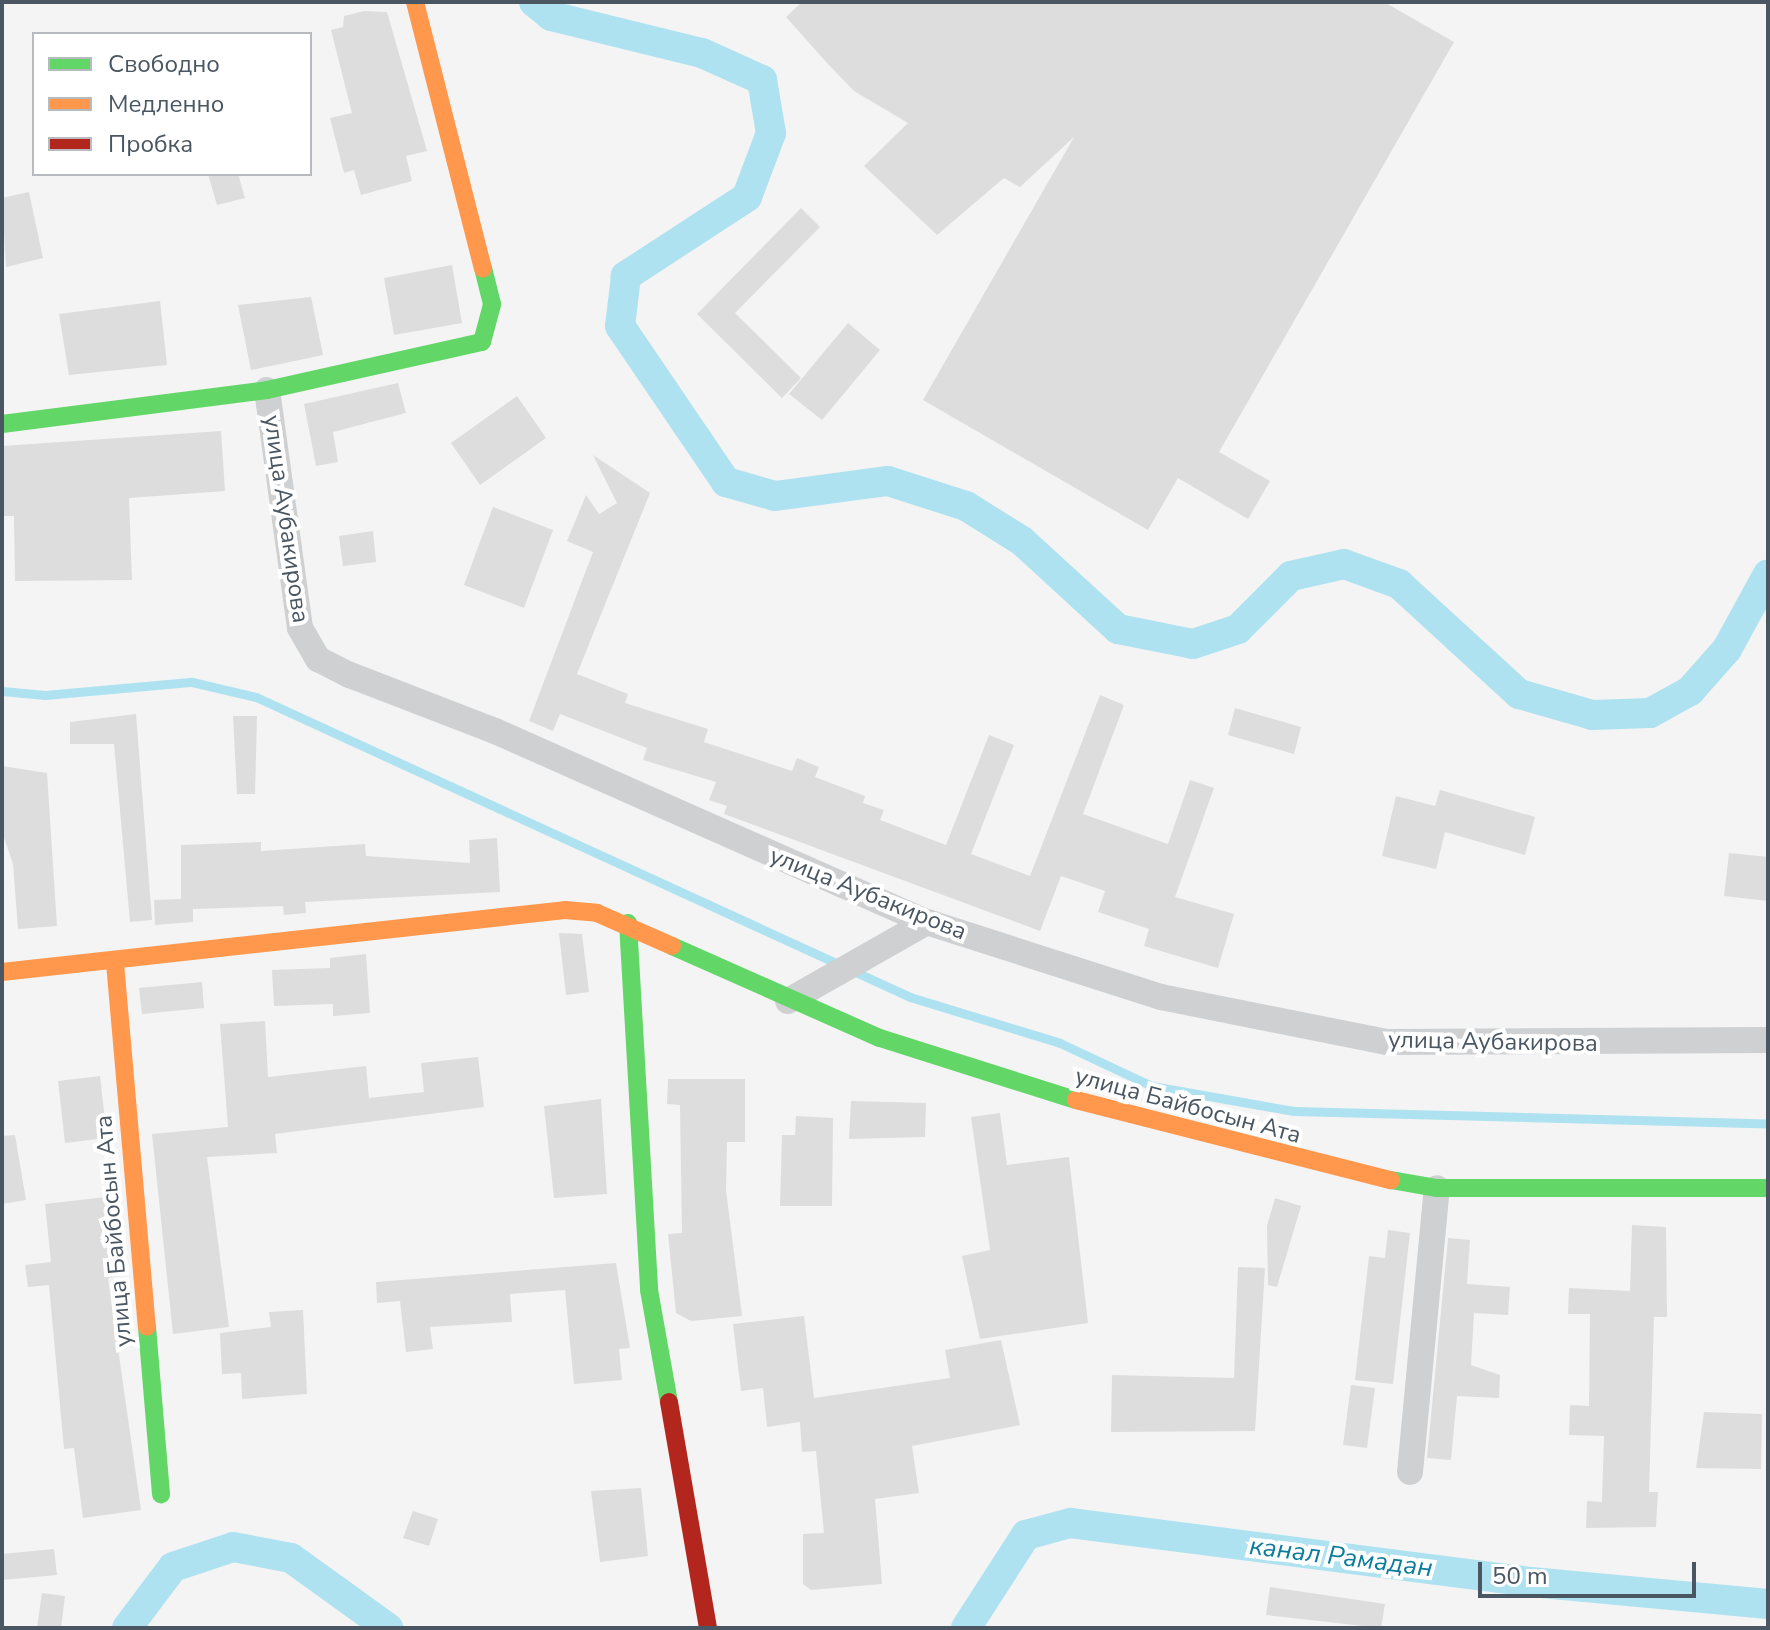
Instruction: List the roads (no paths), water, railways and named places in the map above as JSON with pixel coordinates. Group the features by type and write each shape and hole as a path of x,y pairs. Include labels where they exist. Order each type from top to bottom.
{"street":[{"name":"улица Аубакирова","path":"2,424 267,390 474,346 490,332 492,304 415,2"},
{"name":"улица Аубакирова","path":"267,390 300,628 318,659 927,922 1161,997 1387,1042 1768,1040"},
{"name":"улица Байбосын Ата","path":"2,972 115,963 565,910 628,923 788,1001 880,1038 1159,1126 1437,1188 1768,1188"},
{"path":"788,1001 927,922"},
{"path":"628,923 649,1290 708,1628"},
{"name":"улица Байбосын Ата","path":"115,963 161,1494"},
{"path":"1410,1472 1437,1188"}],"waterway":[{"name":"канал Рамадан","path":"534,2 551,16 702,53 762,80 771,133 747,197 626,276 620,326 726,482 775,496 888,481 966,506 1022,541 1118,629 1193,644 1238,629 1291,576 1344,564 1399,584 1519,694 1592,715 1650,713 1690,691 1727,649 1768,574"},
{"path":"2,691 45,695 192,682 256,697 910,997 1060,1043 1152,1086 1294,1111 1768,1123"},
{"name":"канал Рамадан","path":"966,1628 1026,1535 1070,1523 1531,1582 1768,1604"},
{"name":"канал Рамадан","path":"127,1628 173,1567 233,1547 291,1558 388,1628"}]}
